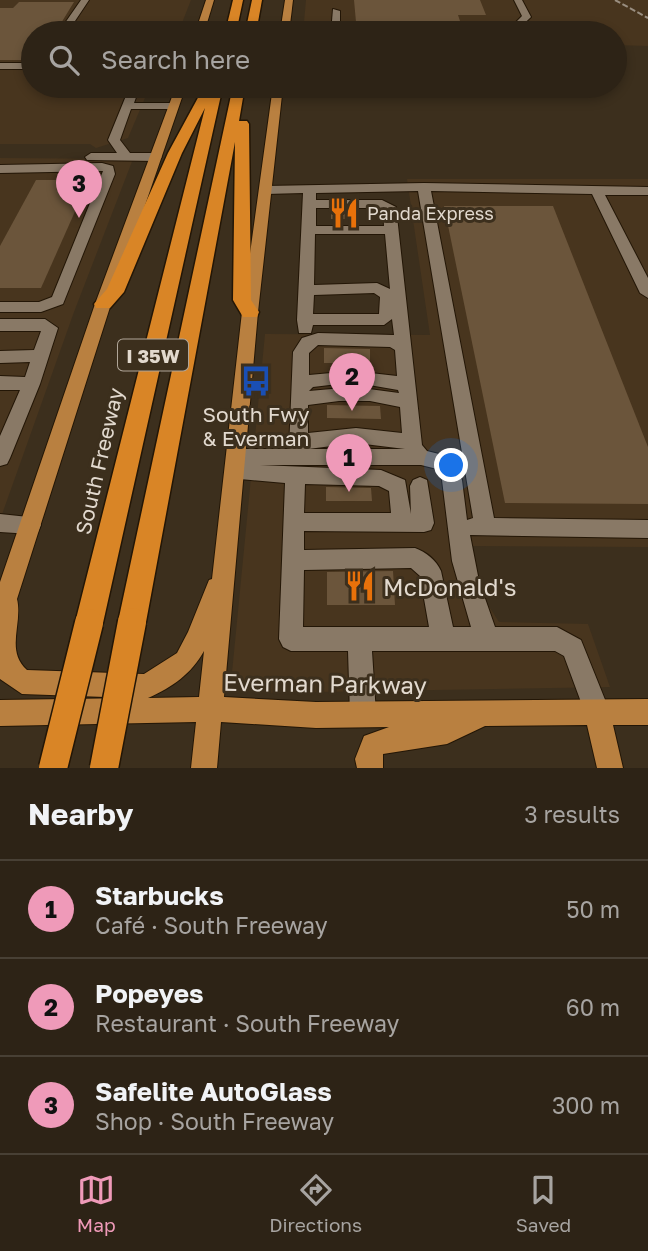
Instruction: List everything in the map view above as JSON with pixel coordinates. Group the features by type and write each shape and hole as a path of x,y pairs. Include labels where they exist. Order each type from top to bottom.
{"highway":[{"path":"232,21 238,0"},
{"path":"253,21 257,0"},
{"path":"103,304 114,292 203,98"},
{"name":"South Freeway","path":"53,768 214,98"},
{"name":"I 35W","path":"104,768 237,98"},
{"path":"245,98 241,131 242,300 250,312"}],"main road":[{"path":"203,21 210,0"},
{"path":"286,21 289,0"},
{"name":"South Freeway","path":"0,616 103,304 177,98"},
{"path":"204,768 250,312 277,98"},
{"path":"8,592 3,645 8,670 22,682 146,686 185,661 197,640 226,564"},
{"name":"Everman Parkway","path":"0,713 210,709 316,715 648,712"},
{"path":"597,712 610,768"},
{"path":"370,768 368,759 373,745 391,737 457,728 482,713"}],"lane":[{"path":"70,21 85,0"},
{"path":"518,0 527,16 522,21"},
{"path":"336,11 336,21"},
{"path":"0,66 21,66"},
{"path":"126,157 114,141 130,98"},
{"path":"127,106 174,106"},
{"path":"0,157 156,157"},
{"path":"0,169 102,167 109,169 110,174 58,300 41,307 0,307"},
{"path":"310,197 561,188 648,191"},
{"path":"266,190 386,205 391,230 391,317"},
{"path":"597,191 648,293"},
{"path":"425,192 485,527"},
{"path":"308,342 304,333 310,197"},
{"path":"309,230 391,230"},
{"path":"306,290 383,290 387,295 391,317 402,347 417,450"},
{"path":"305,320 391,317"},
{"path":"0,325 46,325 50,328 36,369 9,415 0,458"},
{"path":"402,347 393,341 318,340 308,342 301,352 291,639 558,639 573,648 597,712"},
{"path":"0,357 36,369"},
{"path":"0,368 36,369"},
{"path":"0,383 36,369"},
{"path":"300,393 392,397 408,394"},
{"path":"236,465 417,450 444,463 452,480 468,589 488,639"},
{"path":"297,458 381,478 398,486 402,523"},
{"path":"294,522 424,523 420,486"},
{"path":"0,523 31,525"},
{"path":"458,527 648,529"},
{"path":"293,559 415,558 430,571 443,638"},
{"path":"359,639 363,714"}],"shaded area":[{"path":"0,0 191,0 183,21 21,21 21,98 145,98 128,138 96,148 90,144 0,144"},
{"path":"306,0 648,0 648,46 627,45 627,21 304,21"},
{"path":"0,158 133,159 74,312 0,520"},
{"path":"407,179 648,179 648,547 472,546 477,588 499,622 588,624 610,687 255,693 231,683 265,334 430,335"}],"building":[{"path":"354,0 480,0 486,15 458,15 460,21 356,21"},
{"path":"19,2 74,2 62,21 21,21 21,60 0,60 0,8 13,8"},
{"path":"36,180 89,180 41,288 0,288 0,246"},
{"path":"444,206 553,206 648,447 648,504 505,503"},
{"name":"Panda Express","path":"331,211 357,211 358,219 331,219"},
{"path":"324,348 370,349 370,363 324,363"},
{"path":"327,405 380,406 381,419 327,418"},
{"path":"326,487 371,488 372,501 326,501"},
{"name":"McDonald's","path":"393,571 395,605 327,605 327,572"}],"railway":[{"path":"615,0 648,18"}],"place":[{"name":"Panda Express","path":"344,213"},
{"name":"Safelite AutoGlass","path":"79,218"},
{"name":"South Fwy & Everman","path":"256,381"},
{"name":"Popeyes","path":"352,411"},
{"name":"Starbucks","path":"349,492"},
{"name":"McDonald's","path":"360,586"}]}
